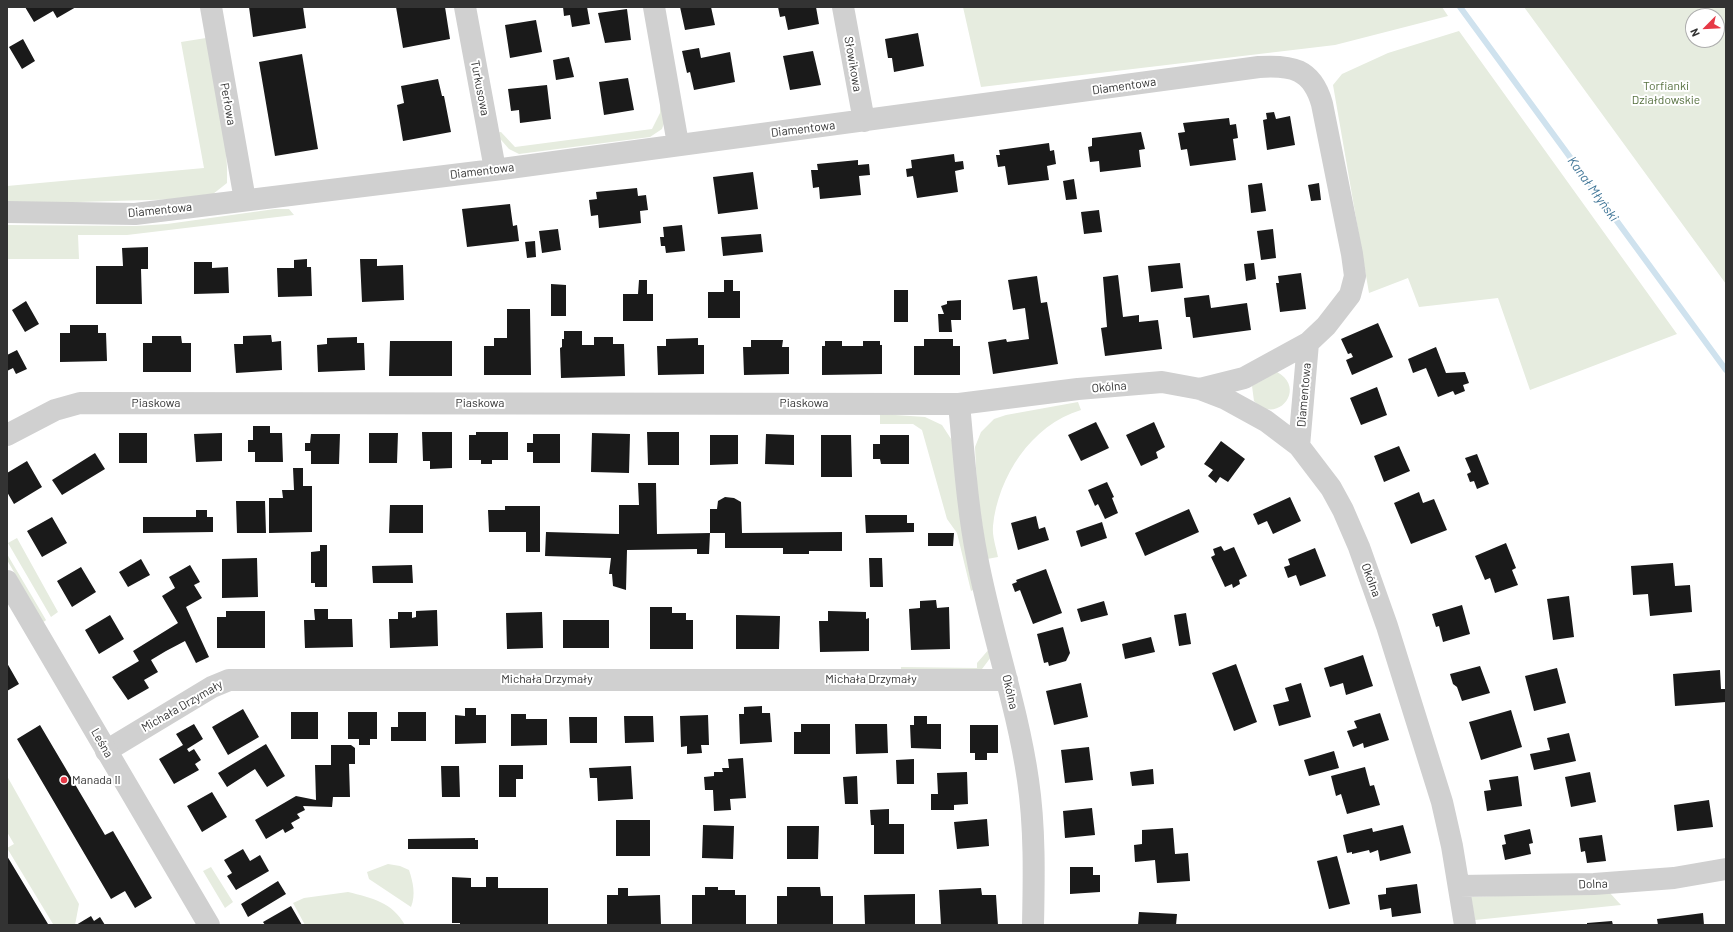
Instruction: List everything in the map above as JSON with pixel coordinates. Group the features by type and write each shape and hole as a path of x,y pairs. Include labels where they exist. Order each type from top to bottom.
{"street":[{"name":"Perłowa","path":"211,7 245,200"},
{"name":"Turkusowa","path":"465,7 495,170"},
{"path":"654,7 678,144"},
{"name":"Słowikowa","path":"843,7 864,121"},
{"name":"Diamentowa","path":"7,212 135,214 495,170 678,144 864,121 1258,67 1282,66 1300,71 1319,92 1322,104 1355,276 1350,296 1326,326 1308,343 1244,378 1200,389"},
{"name":"Diamentowa","path":"1299,446 1308,343"},
{"path":"1274,362 1304,384"},
{"path":"1244,378 1243,392 1246,410"},
{"name":"Okólna","path":"1033,925 1034,887 1029,781 1007,680 977,558 969,511 959,404 1078,389 1162,382 1200,389 1226,399 1266,421 1299,446 1331,488 1343,510 1372,581 1440,795 1452,846 1465,925"},
{"name":"Piaskowa","path":"7,435 55,410 80,404 959,404"},
{"path":"1266,421 1302,413"},
{"name":"Leśna","path":"7,581 210,925"},
{"name":"Michała Drzymały","path":"106,751 212,687 229,680 1007,680"},
{"name":"Dolna","path":"1458,886 1594,884 1674,878 1726,869"}],"green space":[{"path":"963,7 1442,7 1448,16 1335,45 981,87"},
{"name":"Torfianki Działdowskie","path":"1524,7 1726,7 1726,284"},
{"path":"1459,31 1677,334 1530,390 1498,298 1419,307 1408,278 1369,293 1333,85 1342,74 1388,53"},
{"path":"206,38 226,147 227,183 213,194 185,199 7,204 7,186 204,168 181,42"},
{"path":"660,106 664,106 666,117 662,129 650,137 519,154 509,149 495,133 501,132 515,147 652,129 660,113"},
{"path":"275,209 289,209 294,215 127,235 78,235 79,259 7,259 7,225 136,226 167,224"},
{"path":"1277,372 1286,379 1290,387 1289,395 1285,402 1279,407 1271,409 1263,408 1254,401 1252,386"},
{"path":"1078,402 1081,410 1063,417 1033,440 1020,455 1010,472 1002,489 996,508 993,526 998,557 987,559 977,488 975,447 981,432 994,419 1006,415"},
{"path":"880,414 925,417 942,425 953,442 975,589 971,591 957,533 947,519 922,430 913,424 880,424"},
{"path":"17,538 58,612 51,617 8,543"},
{"path":"7,554 46,620 45,621 43,622 7,560"},
{"path":"990,648 991,657 982,669 901,670 901,667 977,668 977,663"},
{"path":"7,776 79,904 75,925 52,925 53,924 7,848 14,844 7,832"},
{"path":"388,864 400,866 409,870 413,888 413,902 411,907 369,879 367,872"},
{"path":"211,867 233,902 225,908 203,871"},
{"path":"348,892 365,896 388,906 400,917 405,925 305,925 293,903 304,898"},
{"path":"1609,892 1621,905 1475,920 1471,897"}],"building":[{"path":"25,7 76,7 57,18 53,11 34,22"},
{"path":"249,7 303,7 306,28 253,37"},
{"path":"396,7 445,7 450,39 403,48"},
{"path":"563,7 587,7 590,24 572,27 570,15 564,16"},
{"path":"680,7 711,7 715,25 685,30"},
{"path":"778,7 816,7 819,24 788,30 785,16 780,17"},
{"path":"627,9 631,40 605,43 598,13"},
{"path":"536,20 542,52 510,58 505,25"},
{"path":"918,33 924,66 894,72 892,58 888,58 885,39"},
{"path":"23,39 35,61 22,69 9,47"},
{"path":"699,48 701,58 730,52 735,82 694,90 690,72 687,73 682,51"},
{"path":"813,51 821,85 790,90 783,56"},
{"path":"302,54 318,149 275,156 259,62"},
{"path":"569,57 574,77 556,80 553,60"},
{"path":"628,78 634,110 604,115 599,82"},
{"path":"438,79 442,96 444,96 451,132 403,141 397,105 404,103 401,86"},
{"path":"547,85 551,119 520,123 519,110 511,111 508,89"},
{"path":"1274,112 1276,119 1290,116 1295,145 1267,150 1263,120 1267,119 1266,113"},
{"path":"1229,118 1230,125 1236,124 1238,138 1233,139 1236,160 1190,166 1187,149 1181,150 1178,133 1185,132 1183,123"},
{"path":"1141,132 1145,149 1139,150 1141,167 1100,172 1099,161 1090,162 1088,147 1092,146 1092,138"},
{"path":"1049,143 1050,151 1054,150 1056,164 1047,166 1049,180 1008,185 1005,166 998,167 996,155 1000,155 999,150"},
{"path":"954,154 955,162 963,161 964,169 955,171 958,192 917,198 913,176 907,177 906,169 912,168 911,160"},
{"path":"858,160 858,165 869,164 870,175 859,176 861,195 820,199 819,187 813,188 811,170 818,170 817,164"},
{"path":"753,172 758,209 718,214 713,177"},
{"path":"1074,179 1077,199 1066,200 1063,181"},
{"path":"1262,183 1266,211 1251,213 1248,185"},
{"path":"1319,183 1321,200 1311,201 1308,185"},
{"path":"637,188 638,196 646,195 648,210 640,211 641,223 599,228 598,215 591,216 589,200 597,199 596,192"},
{"path":"510,204 513,226 517,225 519,241 467,247 462,209"},
{"path":"1099,210 1102,232 1084,234 1081,212"},
{"path":"682,225 685,251 666,253 665,246 661,246 660,237 664,237 663,227"},
{"path":"558,229 561,250 542,253 539,231"},
{"path":"1273,229 1276,258 1261,260 1257,231"},
{"path":"761,234 763,252 723,256 721,237"},
{"path":"535,241 536,257 527,258 525,242"},
{"path":"148,247 148,269 141,269 142,304 96,304 96,266 123,266 122,248"},
{"path":"307,259 307,267 311,267 312,296 278,297 277,268 294,268 294,260"},
{"path":"360,259 377,259 377,266 403,265 404,300 362,302"},
{"path":"194,262 212,262 212,268 228,267 229,293 194,294"},
{"path":"1180,263 1183,288 1151,292 1148,266"},
{"path":"1254,263 1256,279 1246,281 1244,264"},
{"path":"1301,273 1306,309 1280,312 1276,283 1279,283 1278,276"},
{"path":"1118,275 1123,317 1139,315 1139,322 1158,320 1162,349 1105,356 1101,328 1107,327 1103,277"},
{"path":"1037,276 1041,303 1047,302 1058,364 993,374 988,342 1006,339 1007,342 1029,339 1025,308 1013,310 1008,280"},
{"path":"639,280 647,280 647,294 653,294 653,321 623,321 623,294 638,294"},
{"path":"724,280 733,280 733,291 740,291 740,318 708,318 708,292 724,292"},
{"path":"551,284 566,285 566,316 551,316"},
{"path":"894,290 908,290 908,322 894,322"},
{"path":"1209,295 1211,308 1247,303 1251,330 1193,338 1190,317 1186,317 1184,298"},
{"path":"961,300 961,320 951,320 952,332 939,332 938,314 944,314 941,306 947,304 947,301"},
{"path":"26,301 39,324 25,332 12,310"},
{"path":"507,309 530,309 531,375 484,375 484,346 494,346 494,338 507,338"},
{"path":"1378,323 1393,357 1352,375 1346,360 1353,357 1351,353 1348,354 1341,339"},
{"path":"70,325 98,325 98,333 106,333 107,361 60,362 60,333 70,333"},
{"path":"564,331 582,331 582,345 594,345 594,337 613,337 613,344 624,344 625,376 561,378 560,348 562,347 562,339 564,339"},
{"path":"271,335 272,342 281,341 282,370 236,373 234,344 243,344 243,336"},
{"path":"152,336 181,336 182,343 191,343 191,372 143,372 143,343 152,343"},
{"path":"357,337 357,343 364,343 365,370 318,372 317,345 327,344 327,338"},
{"path":"698,338 698,345 704,345 704,374 658,375 657,346 666,346 666,339"},
{"path":"924,339 953,339 953,346 960,346 960,375 914,375 914,346 924,346"},
{"path":"751,340 783,340 782,347 789,347 789,374 744,375 743,347 751,347"},
{"path":"390,341 452,341 452,376 389,376"},
{"path":"825,341 842,341 842,346 863,346 863,341 880,341 880,345 882,345 882,374 822,375 822,346 825,346"},
{"path":"1436,347 1446,373 1465,372 1469,383 1463,385 1465,391 1455,395 1453,391 1438,397 1426,368 1413,373 1408,359"},
{"path":"17,350 27,369 16,374 13,368 7,371 7,355"},
{"path":"1377,387 1387,415 1361,425 1350,398"},
{"path":"1096,422 1109,448 1081,461 1068,435"},
{"path":"1154,422 1165,447 1156,452 1158,458 1141,466 1126,435"},
{"path":"253,426 270,426 270,433 282,433 283,462 255,462 255,452 248,452 248,440 253,440"},
{"path":"422,432 452,432 452,468 430,469 430,461 423,461"},
{"path":"476,432 508,432 508,460 492,460 492,464 481,464 481,460 469,460 469,435 476,435"},
{"path":"647,432 679,432 679,465 648,465"},
{"path":"119,433 147,433 147,463 119,463"},
{"path":"222,433 222,461 196,462 194,434"},
{"path":"369,433 398,433 397,463 369,463"},
{"path":"592,433 630,434 629,473 591,472"},
{"path":"311,434 340,434 339,464 311,464 311,451 305,451 305,443 310,443"},
{"path":"533,434 560,434 560,463 533,463 533,452 527,452 527,443 533,443"},
{"path":"766,434 794,435 794,465 765,464"},
{"path":"710,435 738,435 738,464 710,465"},
{"path":"821,435 851,435 852,477 821,477"},
{"path":"880,435 909,435 909,464 881,464 880,459 873,459 873,444 880,444"},
{"path":"1221,441 1245,459 1228,482 1220,477 1216,483 1208,476 1213,470 1204,464"},
{"path":"1399,446 1410,471 1384,482 1374,456"},
{"path":"95,453 105,469 62,495 52,480"},
{"path":"1477,454 1489,484 1477,489 1474,481 1470,482 1467,474 1471,472 1465,458"},
{"path":"27,461 42,487 14,504 7,492 7,473"},
{"path":"293,468 303,468 303,486 312,486 312,532 269,533 269,498 283,498 282,490 294,490"},
{"path":"1107,482 1114,497 1112,498 1118,513 1105,519 1098,504 1095,506 1088,490"},
{"path":"638,483 656,483 657,534 710,533 709,554 697,554 697,549 627,550 626,590 613,586 612,574 609,574 611,558 545,556 546,532 619,534 619,505 639,505"},
{"path":"1419,492 1423,503 1434,499 1447,530 1411,544 1394,503"},
{"path":"725,497 734,498 741,502 742,533 842,532 842,551 809,551 809,554 783,554 783,548 725,548 725,533 710,533 710,509 717,509 718,501"},
{"path":"1290,497 1301,521 1273,534 1267,521 1258,525 1253,514"},
{"path":"236,501 265,501 266,533 237,533"},
{"path":"390,505 423,505 423,533 389,533"},
{"path":"505,506 540,506 540,552 526,552 526,532 489,532 488,510 505,510"},
{"path":"1189,509 1199,532 1145,556 1135,533"},
{"path":"196,510 207,510 207,517 213,517 213,532 143,533 143,517 196,517"},
{"path":"865,515 907,515 907,523 914,523 914,532 866,533"},
{"path":"1036,516 1039,529 1045,527 1049,540 1018,550 1011,523"},
{"path":"52,517 67,543 42,557 27,531"},
{"path":"1102,522 1107,538 1081,547 1076,531"},
{"path":"928,533 954,533 953,546 928,546"},
{"path":"1506,543 1516,568 1512,570 1518,585 1495,593 1490,578 1485,580 1475,556"},
{"path":"320,545 327,545 327,587 315,587 315,583 311,583 311,552 320,551"},
{"path":"1221,546 1224,551 1234,547 1247,576 1239,580 1240,584 1233,588 1232,584 1225,587 1211,557 1215,555 1213,549"},
{"path":"1315,548 1326,576 1300,586 1296,575 1288,578 1284,567 1290,565 1288,559"},
{"path":"257,558 258,597 222,598 222,559"},
{"path":"869,558 882,558 883,587 870,587"},
{"path":"141,559 150,575 128,587 119,572"},
{"path":"1673,563 1675,586 1690,585 1692,612 1650,616 1648,594 1633,595 1631,566"},
{"path":"190,565 200,582 194,585 202,598 186,607 209,657 196,663 185,641 166,651 151,660 158,672 144,680 149,688 128,700 112,677 139,661 133,651 178,623 162,596 175,588 169,577"},
{"path":"412,565 413,583 373,583 372,566"},
{"path":"81,567 96,592 72,607 57,581"},
{"path":"1046,569 1062,613 1033,624 1020,590 1015,592 1012,584 1017,582 1016,580"},
{"path":"1569,596 1574,637 1553,640 1547,599"},
{"path":"936,600 937,608 949,607 950,649 911,650 909,609 920,608 920,601"},
{"path":"1104,601 1108,615 1081,622 1077,609"},
{"path":"1462,605 1470,634 1443,642 1439,626 1436,627 1432,614"},
{"path":"650,607 672,607 672,613 686,613 686,620 693,620 693,649 650,649"},
{"path":"314,609 328,609 328,619 352,619 353,647 305,648 304,620 315,620"},
{"path":"437,610 438,646 390,648 389,619 398,619 398,612 412,612 412,618 416,617 416,611"},
{"path":"226,611 265,611 265,648 217,648 217,617 226,617"},
{"path":"828,611 866,612 866,619 869,618 869,651 820,652 819,621 828,621"},
{"path":"542,612 543,648 507,649 506,613"},
{"path":"1186,613 1191,644 1179,646 1174,615"},
{"path":"110,615 124,639 99,654 85,630"},
{"path":"736,615 780,616 779,649 736,649"},
{"path":"563,620 609,620 609,648 563,648"},
{"path":"1063,627 1070,653 1066,661 1049,666 1048,662 1044,663 1037,634"},
{"path":"1151,637 1155,652 1125,659 1122,644"},
{"path":"1363,655 1373,686 1346,695 1343,683 1330,687 1324,668"},
{"path":"7,663 19,684 7,691"},
{"path":"1236,664 1257,722 1234,731 1212,673"},
{"path":"1480,666 1490,693 1462,701 1457,687 1453,684 1450,674"},
{"path":"1557,668 1566,703 1534,711 1525,676"},
{"path":"1720,670 1721,689 1726,689 1726,702 1675,706 1673,674"},
{"path":"1081,683 1088,717 1054,725 1046,691"},
{"path":"1301,683 1311,717 1279,726 1273,705 1289,701 1285,688"},
{"path":"762,706 762,713 770,713 772,742 740,744 739,714 744,714 744,707"},
{"path":"465,708 476,708 476,715 486,715 486,743 455,744 455,715 465,716"},
{"path":"243,709 259,737 228,755 212,727"},
{"path":"1511,710 1522,747 1481,760 1469,722"},
{"path":"291,712 318,712 318,739 291,739"},
{"path":"348,712 377,712 377,739 370,739 370,745 359,745 359,739 348,739"},
{"path":"398,712 426,712 426,741 391,741 391,727 398,727"},
{"path":"1380,713 1389,740 1364,748 1363,743 1353,747 1347,731 1357,728 1354,721"},
{"path":"511,714 526,714 526,719 547,719 547,745 511,746"},
{"path":"708,715 709,745 701,745 702,753 687,754 687,746 681,747 680,716"},
{"path":"624,716 653,716 654,742 625,743"},
{"path":"914,716 927,716 927,724 941,724 941,749 911,748 910,725 914,725"},
{"path":"569,717 597,717 597,743 570,743"},
{"path":"194,724 203,739 187,749 189,752 194,749 201,760 195,764 199,770 174,784 159,759 183,745 176,734"},
{"path":"801,724 830,724 830,754 794,754 794,732 801,732"},
{"path":"855,724 887,724 888,753 856,754"},
{"path":"40,725 105,835 113,831 152,898 135,908 125,891 111,899 17,739"},
{"path":"970,725 998,725 998,753 987,753 987,760 975,760 975,753 970,753"},
{"path":"1569,733 1576,761 1534,770 1530,754 1550,750 1547,738"},
{"path":"266,744 285,776 267,787 255,769 227,787 218,773"},
{"path":"331,745 351,745 355,748 355,764 349,764 350,797 333,797 332,807 303,806 305,810 297,814 300,818 291,823 294,828 285,833 283,829 266,839 255,820 296,796 316,800 315,765 331,765"},
{"path":"1089,747 1093,780 1065,783 1061,750"},
{"path":"1334,751 1339,768 1309,776 1304,760"},
{"path":"743,758 746,798 730,799 731,810 714,811 713,790 705,790 704,777 714,776 714,772 723,772 722,768 729,768 728,759"},
{"path":"914,759 914,784 897,784 896,760"},
{"path":"499,765 523,765 523,779 516,779 516,797 499,797"},
{"path":"441,766 459,766 460,797 442,797"},
{"path":"631,766 633,799 598,801 597,778 590,778 589,768"},
{"path":"1365,767 1370,786 1374,785 1380,805 1347,814 1341,794 1336,796 1331,776"},
{"path":"1153,769 1154,784 1132,786 1130,772"},
{"path":"967,772 968,804 954,805 954,810 931,810 931,794 938,794 937,773"},
{"path":"1590,772 1596,802 1571,807 1565,777"},
{"path":"857,776 858,804 845,804 843,777"},
{"path":"1518,776 1522,806 1487,811 1484,791 1491,790 1489,780"},
{"path":"212,792 227,817 202,832 187,806"},
{"path":"1709,800 1713,827 1677,831 1674,805"},
{"path":"1092,808 1095,835 1065,838 1063,811"},
{"path":"889,809 889,824 904,824 904,854 874,854 874,825 871,825 870,810"},
{"path":"987,819 989,846 957,849 954,822"},
{"path":"616,820 650,820 650,856 616,856"},
{"path":"703,825 734,826 733,859 702,858"},
{"path":"1403,825 1411,853 1380,861 1378,850 1370,853 1369,850 1352,854 1352,852 1347,853 1343,835 1372,828 1373,832"},
{"path":"787,826 819,826 818,859 787,859"},
{"path":"1173,828 1175,854 1188,853 1190,881 1157,883 1155,860 1135,862 1134,845 1142,844 1142,830"},
{"path":"1530,829 1533,843 1529,844 1531,854 1505,860 1502,845 1506,844 1504,835"},
{"path":"1602,835 1606,861 1587,863 1585,851 1581,852 1579,838"},
{"path":"475,838 475,840 478,840 478,849 408,849 408,839"},
{"path":"243,849 250,861 260,855 269,871 236,890 227,876 232,873 224,860"},
{"path":"7,856 48,924 7,924"},
{"path":"1337,856 1350,904 1329,909 1317,861"},
{"path":"1070,867 1093,867 1093,875 1100,875 1100,892 1070,894"},
{"path":"452,877 471,878 471,887 486,887 486,877 498,877 498,888 548,888 548,925 460,925 460,923 452,923"},
{"path":"278,881 286,894 248,917 241,904"},
{"path":"1417,884 1421,913 1392,917 1391,908 1380,910 1378,895 1386,894 1386,888"},
{"path":"705,887 718,887 718,890 735,890 735,895 746,895 746,925 692,925 692,895 705,895"},
{"path":"787,887 820,887 821,896 833,896 833,925 777,925 777,896 787,896"},
{"path":"618,888 628,888 628,896 660,895 661,925 607,925 607,895 618,895"},
{"path":"981,888 982,895 996,895 998,925 941,925 939,890"},
{"path":"915,894 915,925 865,925 864,895"},
{"path":"291,906 302,925 265,925 263,922"},
{"path":"1139,912 1177,914 1176,925 1138,925"},
{"path":"1703,913 1704,925 1658,925 1657,919"},
{"path":"91,916 94,921 100,917 105,925 76,925"},
{"path":"1612,921 1613,925 1587,925 1587,923"}],"waterway":[{"name":"Kanał Młyński","path":"1460,7 1726,370"}],"place":[{"name":"Manada II","path":"64,780"}]}
